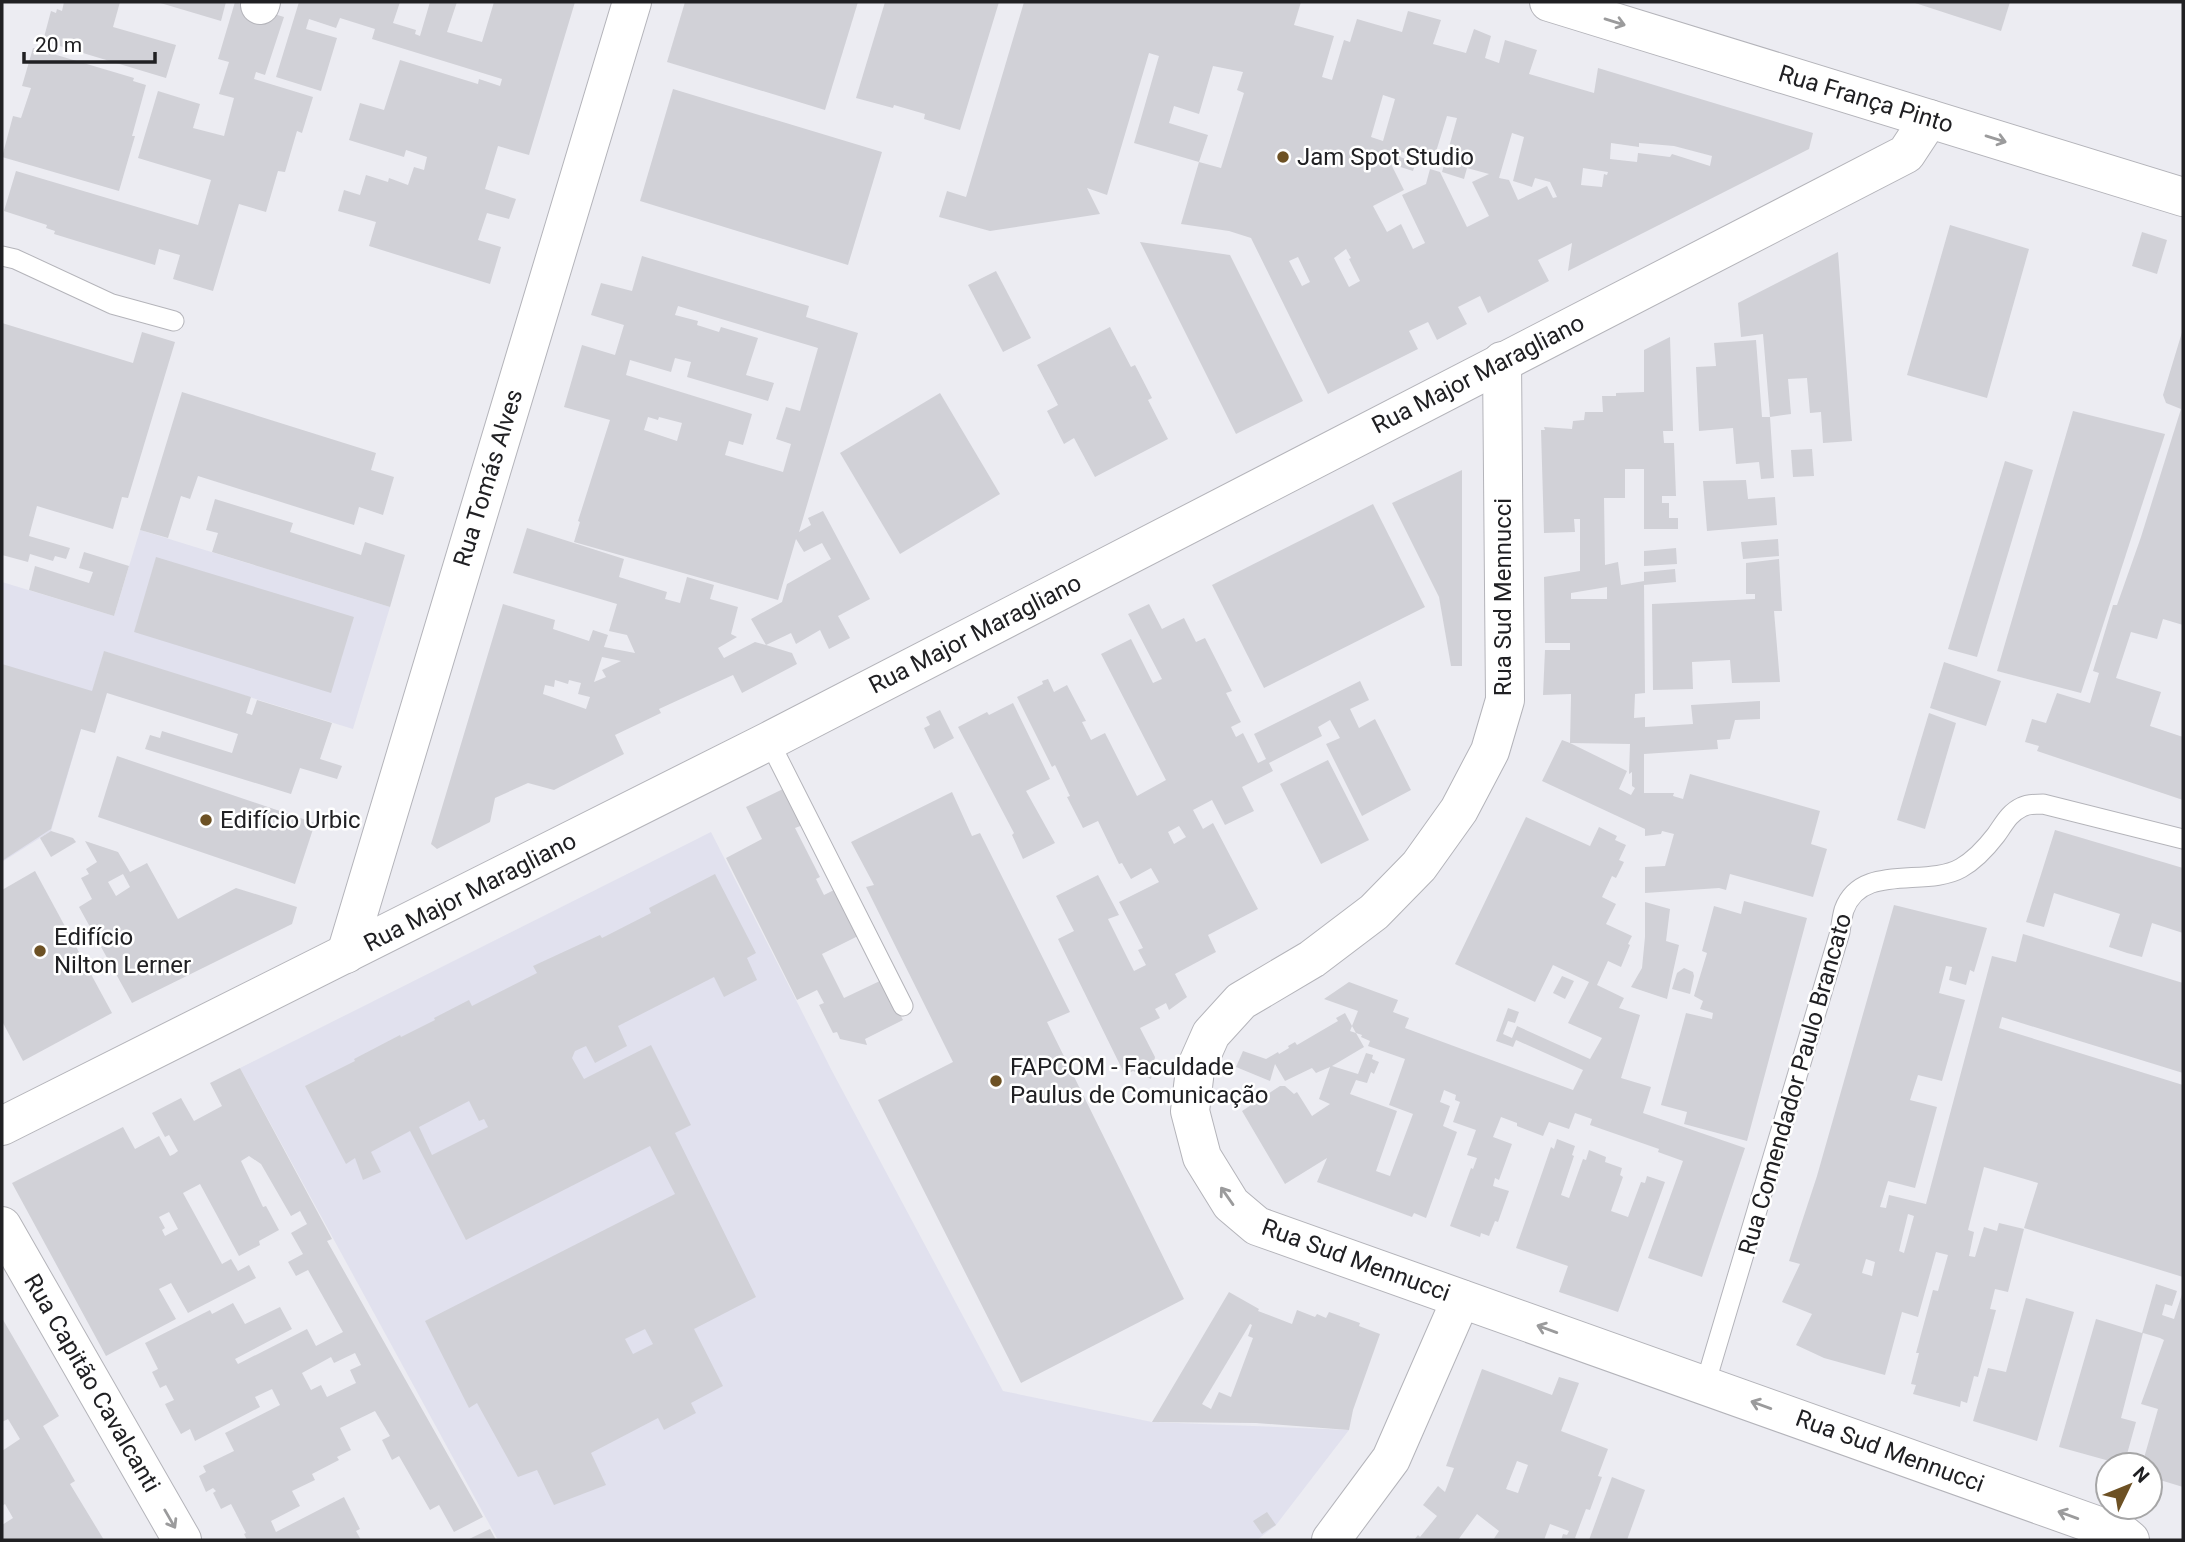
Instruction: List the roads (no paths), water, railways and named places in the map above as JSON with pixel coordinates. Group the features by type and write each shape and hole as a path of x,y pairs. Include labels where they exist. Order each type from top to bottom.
{"street":[{"name":"Rua Tomás Alves","path":"346,954 632,2"},
{"name":"Rua França Pinto","path":"1549,2 2183,197"},
{"name":"Rua Major Maragliano","path":"2,1125 769,741 1906,154 1929,119"},
{"name":"Rua Sud Mennucci","path":"1502,361 1504,700 1490,751 1459,810 1410,875 1374,912 1312,959 1241,1001 1210,1034 1195,1070 1190,1111 1202,1157 1231,1204 1257,1226 1706,1385 2123,1535 2130,1540"},
{"name":"Rua Capitão Cavalcanti","path":"2,1226 181,1540"},
{"path":"1331,1540 1391,1459 1461,1299"}],"lane":[{"path":"2,256 15,259 112,304 174,321"},
{"path":"769,741 903,1006"},
{"name":"Rua Comendador Paulo Brancato","path":"1706,1385 1840,932 1844,909 1856,892 1878,880 1933,876 1957,870 1975,859 2011,813 2025,805 2043,804 2183,839"}],"place":[{"name":"Jam Spot Studio","path":"1283,157"},
{"name":"Edifício Urbic","path":"206,820"},
{"name":"Edifício Nilton Lerner","path":"40,951"},
{"name":"FAPCOM - Faculdade Paulus de Comunicação","path":"996,1081"}]}
